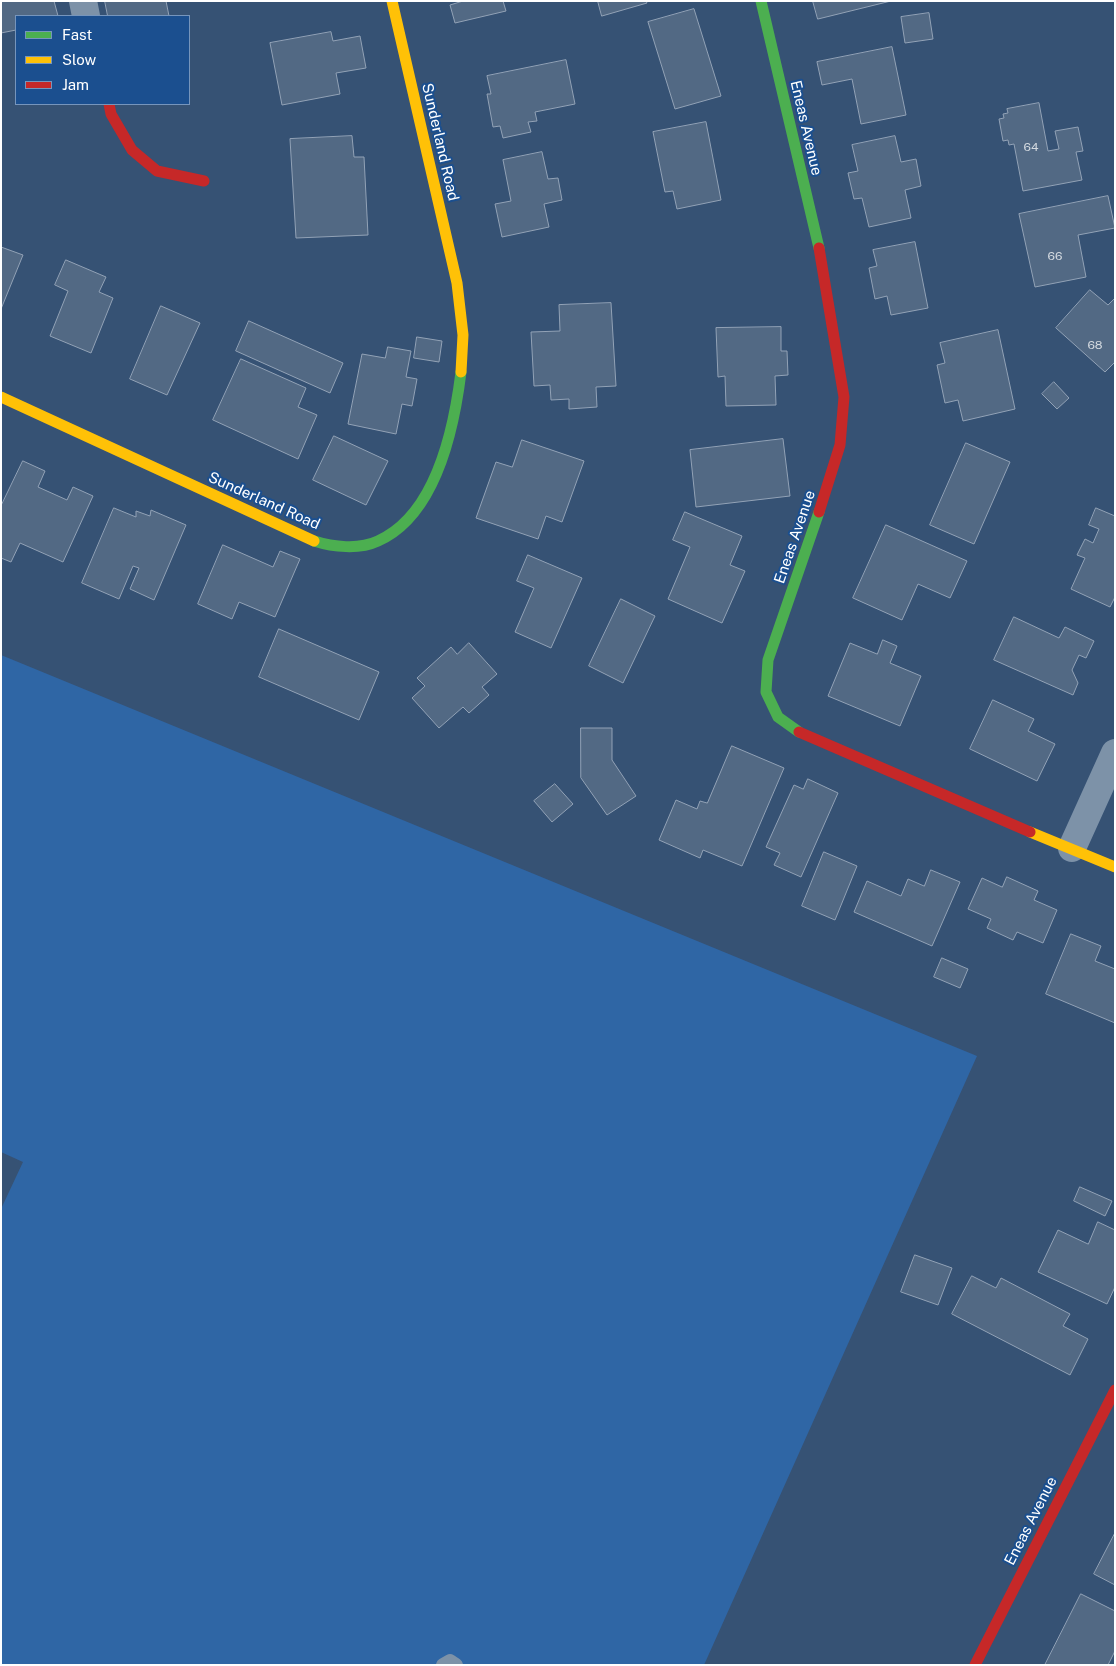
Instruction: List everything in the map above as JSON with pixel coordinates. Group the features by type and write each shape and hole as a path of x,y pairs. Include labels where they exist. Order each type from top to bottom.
{"street":[{"path":"83,1 86,15"},
{"name":"Sunderland Road","path":"1,397 310,540 330,546 354,547 378,542 396,532 415,514 430,489 443,456 453,422 460,376 463,335 459,299 444,226 392,1"},
{"name":"Eneas Avenue","path":"761,1 820,251 844,396 840,445 811,539 768,660 766,692 778,718 800,733 956,801 1115,867"},
{"path":"109,105 111,114 132,150 157,171 204,181"},
{"path":"1072,848 1115,753"},
{"name":"Eneas Avenue","path":"975,1665 1115,1390"}],"lane":[{"path":"443,1665 450,1661 456,1665"}],"shaded area":[{"path":"1,655 977,1056 704,1665 1,1665 1,1209 23,1162 1,1152"}],"building":[{"path":"1,1 54,1 58,15 15,15 15,30 1,33"},
{"path":"105,1 166,1 169,15 108,15"},
{"path":"463,1 503,1 506,11 455,23 450,5"},
{"path":"598,1 646,1 647,3 602,16"},
{"path":"813,1 891,1 818,19"},
{"path":"694,9 721,96 675,109 648,22"},
{"path":"929,13 933,39 905,43 901,17"},
{"path":"331,32 333,41 360,36 366,68 336,73 340,94 282,105 270,43"},
{"path":"892,47 906,115 861,124 852,79 822,85 817,62"},
{"path":"566,60 575,104 535,112 537,121 528,122 531,132 503,138 500,126 493,127 487,94 491,94 487,76"},
{"path":"1039,103 1048,151 1059,149 1055,131 1078,127 1083,151 1076,152 1082,180 1023,191 1014,144 1009,145 1008,140 1003,141 999,119 1004,118 1003,114 1008,113 1007,109"},
{"path":"706,122 721,200 677,209 673,191 665,192 653,132"},
{"path":"352,136 354,157 364,157 368,235 296,238 290,139"},
{"path":"895,136 901,162 916,159 921,186 905,190 911,218 869,227 862,198 854,199 848,173 858,171 852,145"},
{"path":"542,152 548,179 558,178 562,200 544,204 549,227 502,237 495,204 511,201 503,160"},
{"path":"1108,196 1115,228 1078,235 1086,277 1035,287 1019,214"},
{"path":"915,242 928,308 891,315 887,296 875,299 869,268 877,266 873,250"},
{"path":"1,247 23,255 1,309"},
{"path":"66,260 106,277 99,292 113,298 91,353 50,336 68,291 55,285"},
{"path":"1090,290 1108,305 1115,298 1115,362 1105,372 1056,328"},
{"path":"611,303 616,386 596,387 597,407 569,409 569,399 551,400 550,385 534,386 531,332 560,331 559,305"},
{"path":"161,306 200,323 167,395 130,379"},
{"path":"249,321 343,363 330,393 236,351"},
{"path":"781,327 781,351 787,351 788,375 775,376 776,405 726,406 725,376 718,377 716,328"},
{"path":"998,330 1015,409 963,421 958,400 945,403 937,365 945,363 940,343"},
{"path":"417,337 442,341 439,362 414,358"},
{"path":"388,347 411,351 406,377 417,379 412,406 402,404 396,434 348,424 362,354 385,358"},
{"path":"241,359 306,388 298,407 317,415 298,459 213,420"},
{"path":"1054,382 1069,398 1057,409 1042,394"},
{"path":"334,436 388,461 366,505 313,480"},
{"path":"783,439 790,496 696,507 690,450"},
{"path":"522,440 584,461 562,522 546,516 538,539 476,518 496,462 512,467"},
{"path":"966,443 1010,462 974,544 930,525"},
{"path":"23,461 45,471 38,487 67,500 73,487 93,496 63,562 20,543 11,562 1,558 1,506"},
{"path":"114,508 136,517 136,511 150,516 151,510 186,525 154,600 130,589 139,568 133,566 119,599 82,583"},
{"path":"1096,508 1115,516 1115,597 1110,607 1071,589 1085,558 1077,555 1085,539 1093,543 1099,529 1089,525"},
{"path":"685,512 742,536 730,565 745,571 722,623 668,599 690,547 673,540"},
{"path":"886,525 967,561 950,598 918,584 902,620 853,598"},
{"path":"223,545 273,567 280,551 300,559 275,617 239,602 232,619 198,604"},
{"path":"528,555 582,578 551,648 515,632 534,588 517,581"},
{"path":"621,599 655,616 623,683 589,666"},
{"path":"1014,617 1059,638 1065,627 1094,641 1086,658 1079,655 1072,670 1078,683 1073,695 994,660"},
{"path":"279,629 379,672 359,720 259,677"},
{"path":"883,640 897,646 890,663 921,676 900,726 828,696 850,643 877,654"},
{"path":"469,643 497,674 482,687 489,695 469,713 463,707 439,728 412,698 425,686 417,678 451,647 457,654"},
{"path":"993,700 1034,719 1028,731 1055,744 1037,781 970,749"},
{"path":"581,728 612,728 612,760 636,796 607,815 581,778"},
{"path":"732,746 784,768 742,866 703,850 700,858 659,840 676,800 697,809 700,801 707,803"},
{"path":"808,779 838,793 801,877 774,865 780,853 766,847 794,785 803,789"},
{"path":"555,784 573,804 552,822 534,801"},
{"path":"824,852 857,866 835,920 802,906"},
{"path":"931,870 960,882 932,946 854,912 867,881 901,896 908,879 924,886"},
{"path":"1007,877 1038,891 1034,900 1057,910 1043,943 1017,932 1013,940 987,928 991,919 968,909 982,878 1002,887"},
{"path":"1071,934 1101,946 1095,961 1115,969 1115,1023 1046,994"},
{"path":"942,958 968,969 960,988 934,977"},
{"path":"1080,1187 1112,1201 1105,1216 1074,1201"},
{"path":"1098,1222 1115,1230 1115,1287 1107,1304 1038,1272 1058,1230 1088,1244"},
{"path":"915,1255 952,1268 938,1305 901,1292"},
{"path":"972,1276 996,1288 1001,1278 1070,1314 1063,1326 1088,1339 1070,1375 952,1314"},
{"path":"1115,1533 1115,1585 1094,1574"},
{"path":"1081,1594 1115,1611 1115,1651 1108,1665 1045,1665"}],"traffic: fast":[{"path":"761,1 819,248"},
{"path":"314,541 346,547 371,544 398,529 414,512 428,491 439,468 453,419 461,372"},
{"path":"799,732 778,717 766,692 768,660 819,512"}],"traffic: slow":[{"path":"392,1 457,283 463,335 461,372"},
{"path":"1,397 314,541"},
{"path":"1030,832 1115,867"}],"traffic: jam":[{"path":"109,105 111,114 132,150 157,171 204,181"},
{"path":"819,248 844,397 840,445 819,512"},
{"path":"799,732 1030,832"},
{"path":"975,1665 1115,1390"}]}
